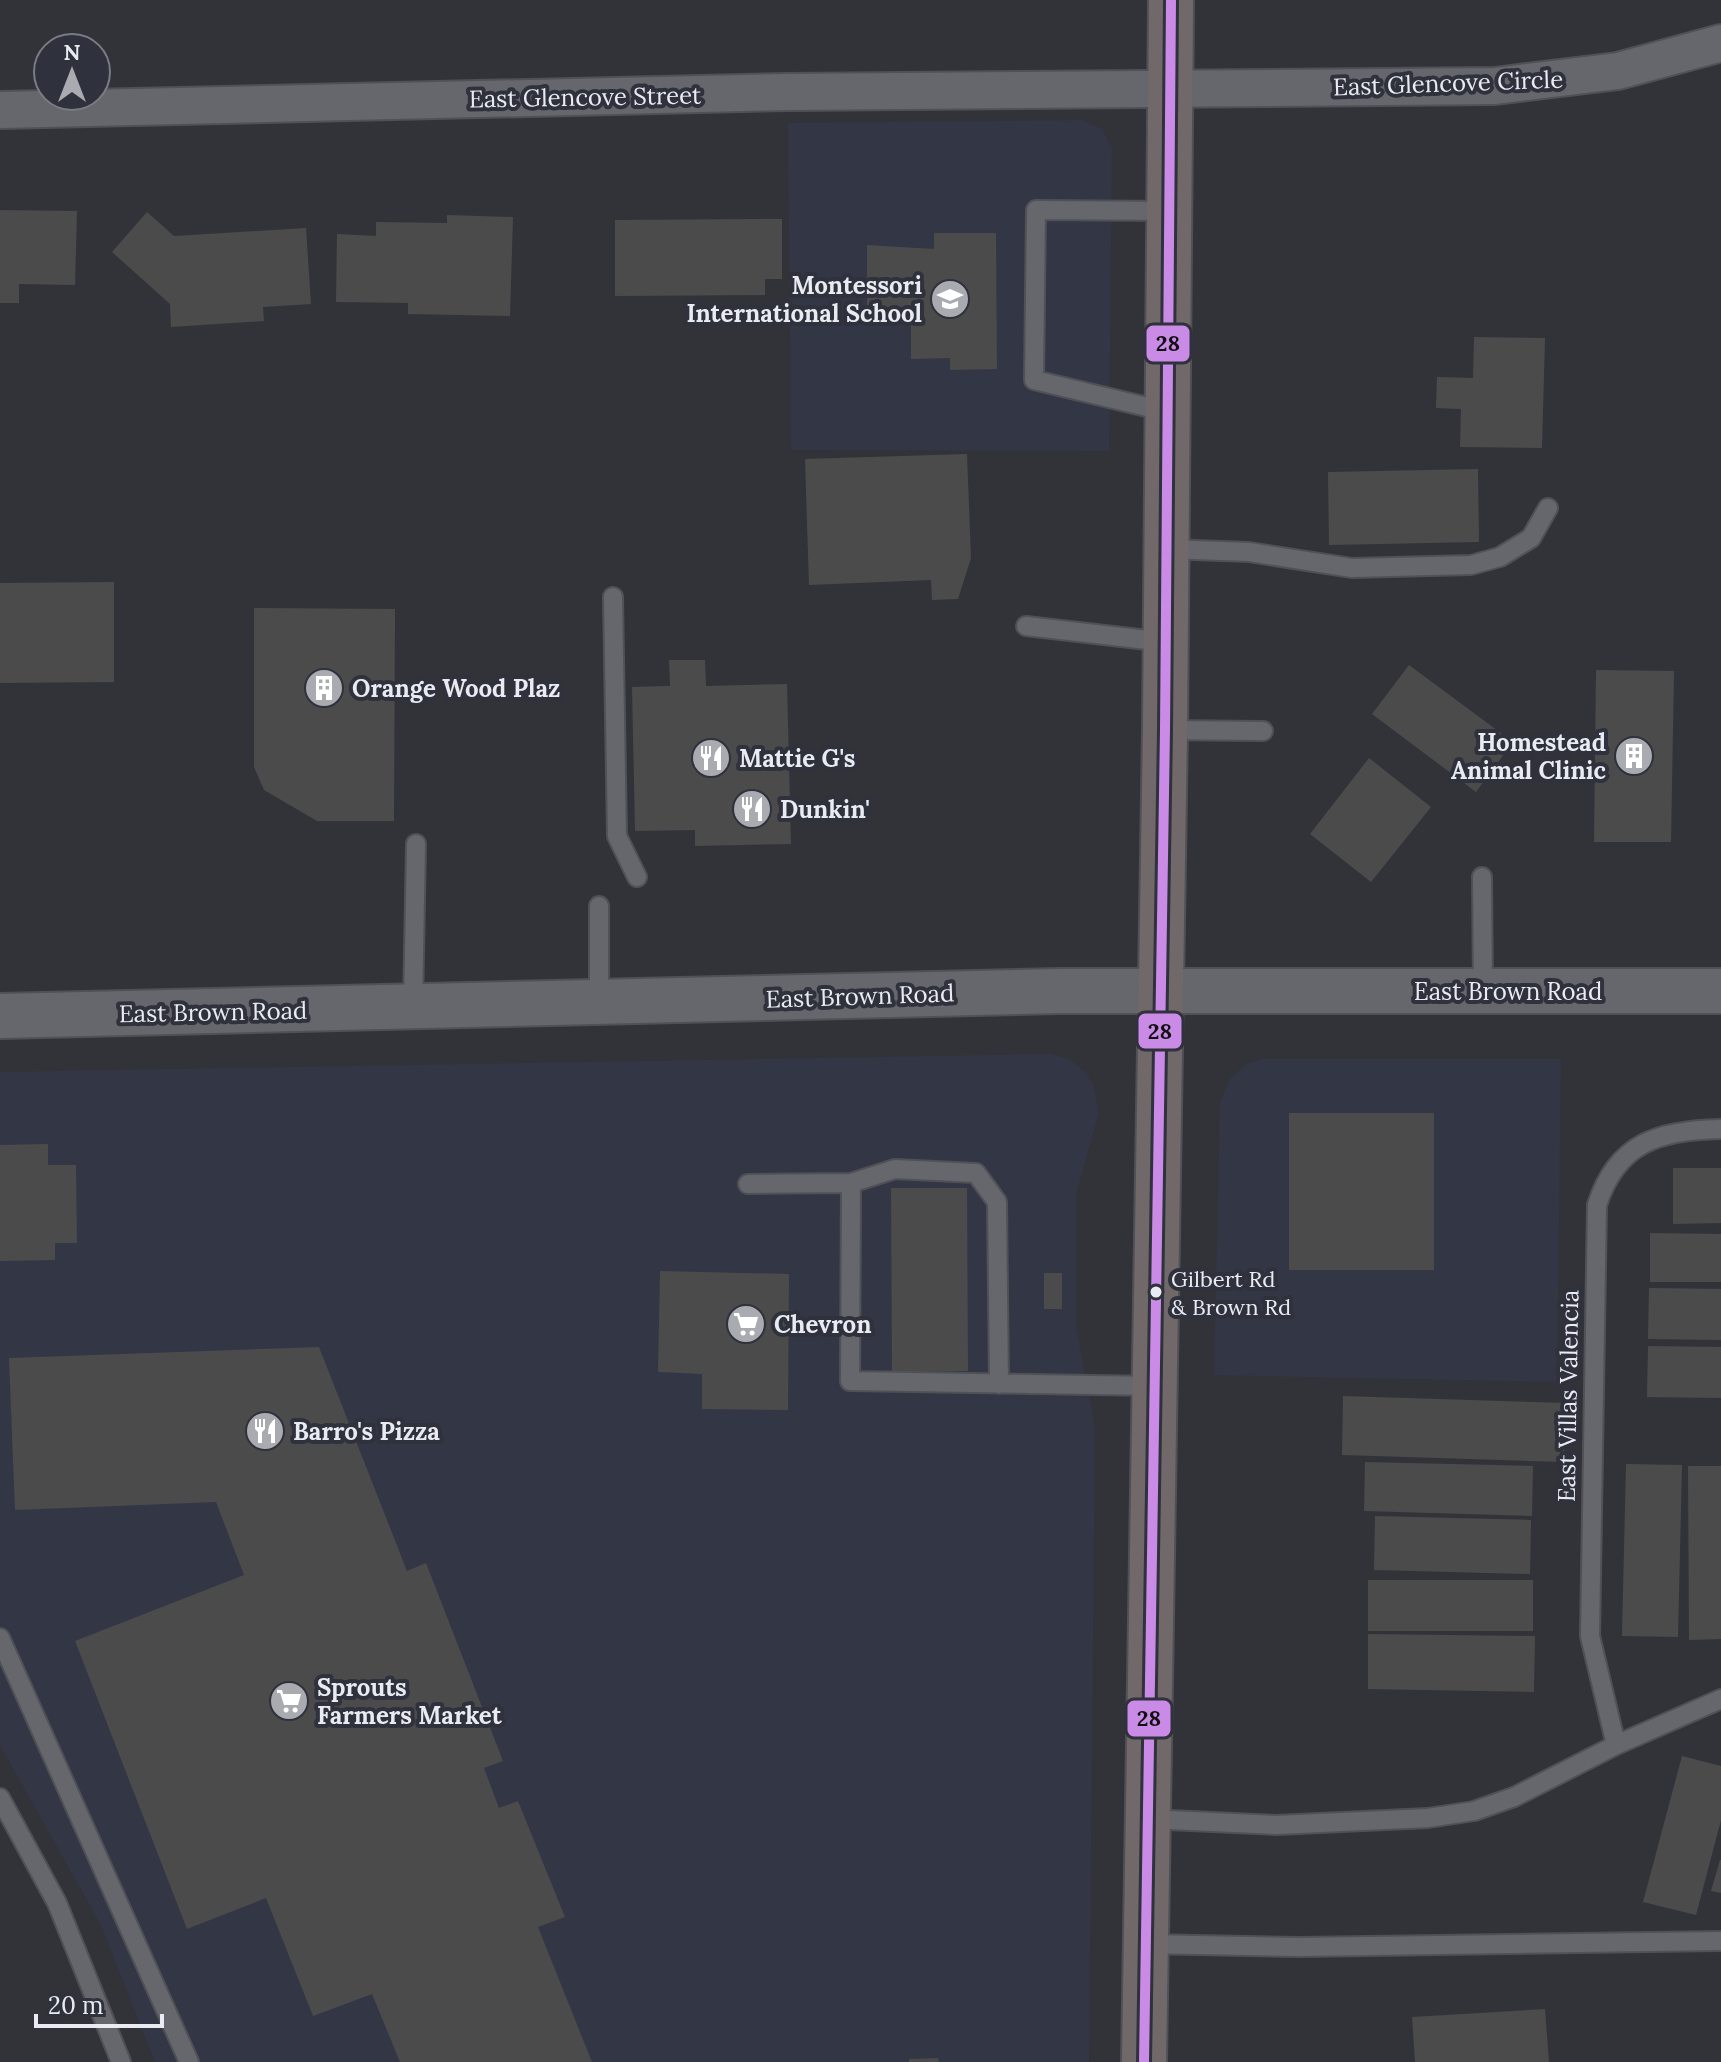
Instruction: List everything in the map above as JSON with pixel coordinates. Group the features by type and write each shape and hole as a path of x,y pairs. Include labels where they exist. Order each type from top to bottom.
{"main road":[{"path":"1144,2062 1165,730 1171,0"},
{"name":"East Brown Road","path":"0,1016 1160,991 1721,991"}],"street":[{"name":"East Glencove Circle","path":"1170,89 1535,83 1618,71 1721,43"},
{"name":"East Glencove Street","path":"0,110 788,92 1170,89"}],"lane":[{"path":"1168,413 1034,380 1036,210 1171,211"},
{"path":"1166,549 1249,552 1352,568 1471,565 1500,557 1531,538 1548,508"},
{"path":"613,597 617,836 637,877"},
{"path":"1026,626 1165,642"},
{"path":"1165,730 1263,731"},
{"path":"413,1007 416,844"},
{"path":"1482,877 1483,991"},
{"path":"599,906 599,1002"},
{"name":"East Villas Valencia","path":"1616,1745 1590,1636 1597,1205 1614,1169 1649,1139 1669,1132 1721,1129"},
{"path":"748,1184 851,1183 895,1169 976,1173 997,1202 999,1384"},
{"path":"851,1183 850,1381 1155,1386"},
{"path":"0,1638 189,2062"},
{"path":"1148,1819 1277,1825 1428,1818 1474,1811 1514,1797 1616,1745 1721,1699"},
{"path":"0,1798 57,1903 121,2062"},
{"path":"1146,1944 1299,1947 1721,1941"}],"shaded area":[{"name":"Montessori International School","path":"1082,120 1102,129 1112,149 1109,451 791,450 788,123"},
{"path":"1051,1054 1069,1059 1084,1071 1093,1084 1099,1112 1076,1195 1076,1327 1095,1427 1089,2062 155,2062 101,1925 0,1745 0,1072"},
{"path":"1263,1059 1561,1059 1557,1382 1214,1375 1220,1104 1229,1080 1246,1064"}],"building":[{"path":"0,210 77,211 75,285 19,284 19,303 0,303"},
{"path":"147,212 174,236 306,228 311,304 263,307 264,321 171,327 170,304 112,252"},
{"path":"447,215 513,217 510,316 408,314 408,303 336,302 337,234 376,236 376,222 447,223"},
{"path":"782,219 782,279 765,279 765,295 615,296 615,220"},
{"path":"934,233 996,233 997,369 950,370 950,358 911,359 911,307 867,307 867,245 934,249"},
{"path":"1474,337 1545,338 1542,448 1460,447 1461,409 1436,408 1437,377 1473,378"},
{"path":"967,454 971,558 958,599 932,600 931,580 809,585 805,459"},
{"path":"1478,469 1479,542 1329,545 1328,472"},
{"path":"114,582 114,682 0,683 0,583"},
{"name":"Orange Wood Plaz","path":"254,608 395,609 394,821 317,821 264,790 254,767"},
{"name":"Mattie G's","path":"669,660 705,660 706,686 787,684 791,844 695,846 695,830 635,831 632,687 670,686"},
{"path":"1409,665 1513,742 1476,792 1372,714"},
{"name":"Homestead Animal Clinic","path":"1596,670 1674,671 1671,842 1594,842"},
{"path":"1369,758 1431,807 1371,882 1310,834"},
{"path":"1289,1113 1434,1113 1434,1270 1289,1270"},
{"path":"48,1144 48,1165 76,1165 77,1243 55,1243 55,1260 0,1261 0,1145"},
{"path":"1673,1168 1721,1168 1721,1223 1673,1224"},
{"name":"Chevron","path":"891,1188 967,1188 968,1371 892,1372"},
{"path":"1650,1233 1721,1234 1721,1282 1650,1282"},
{"name":"Chevron","path":"660,1271 789,1274 788,1410 702,1409 702,1374 658,1372"},
{"path":"1044,1273 1062,1273 1062,1309 1044,1309"},
{"path":"1649,1288 1721,1289 1721,1340 1648,1339"},
{"path":"1648,1346 1721,1347 1721,1398 1647,1397"},
{"path":"319,1347 407,1571 426,1563 503,1761 484,1768 499,1808 518,1801 565,1917 538,1927 592,2062 400,2062 372,1994 313,2016 266,1898 187,1929 75,1641 244,1575 216,1502 15,1510 9,1358"},
{"path":"1343,1396 1566,1403 1564,1462 1342,1455"},
{"path":"1365,1462 1533,1466 1532,1516 1364,1511"},
{"path":"1626,1464 1682,1465 1678,1637 1622,1636"},
{"path":"1688,1466 1721,1466 1721,1639 1689,1640"},
{"path":"1375,1516 1531,1520 1530,1574 1374,1570"},
{"path":"1368,1580 1533,1580 1533,1631 1368,1631"},
{"path":"1368,1634 1535,1636 1534,1692 1368,1689"},
{"path":"1682,1756 1721,1766 1721,1820 1696,1915 1643,1902"},
{"path":"1721,1860 1721,1893 1711,1891"},
{"path":"1545,2009 1549,2062 1415,2062 1412,2017"},
{"path":"938,2058 939,2062 909,2062 909,2059"}],"transit line":[{"name":"28","path":"1144,2062 1165,730 1171,0"}],"place":[{"name":"Montessori International School","path":"950,299"},
{"name":"Orange Wood Plaz","path":"324,688"},
{"name":"Homestead Animal Clinic","path":"1634,756"},
{"name":"Mattie G's","path":"711,758"},
{"name":"Dunkin'","path":"752,809"},
{"name":"Gilbert Rd & Brown Rd","path":"1156,1292"},
{"name":"Chevron","path":"746,1324"},
{"name":"Barro's Pizza","path":"265,1431"},
{"name":"Sprouts Farmers Market","path":"289,1701"}]}
